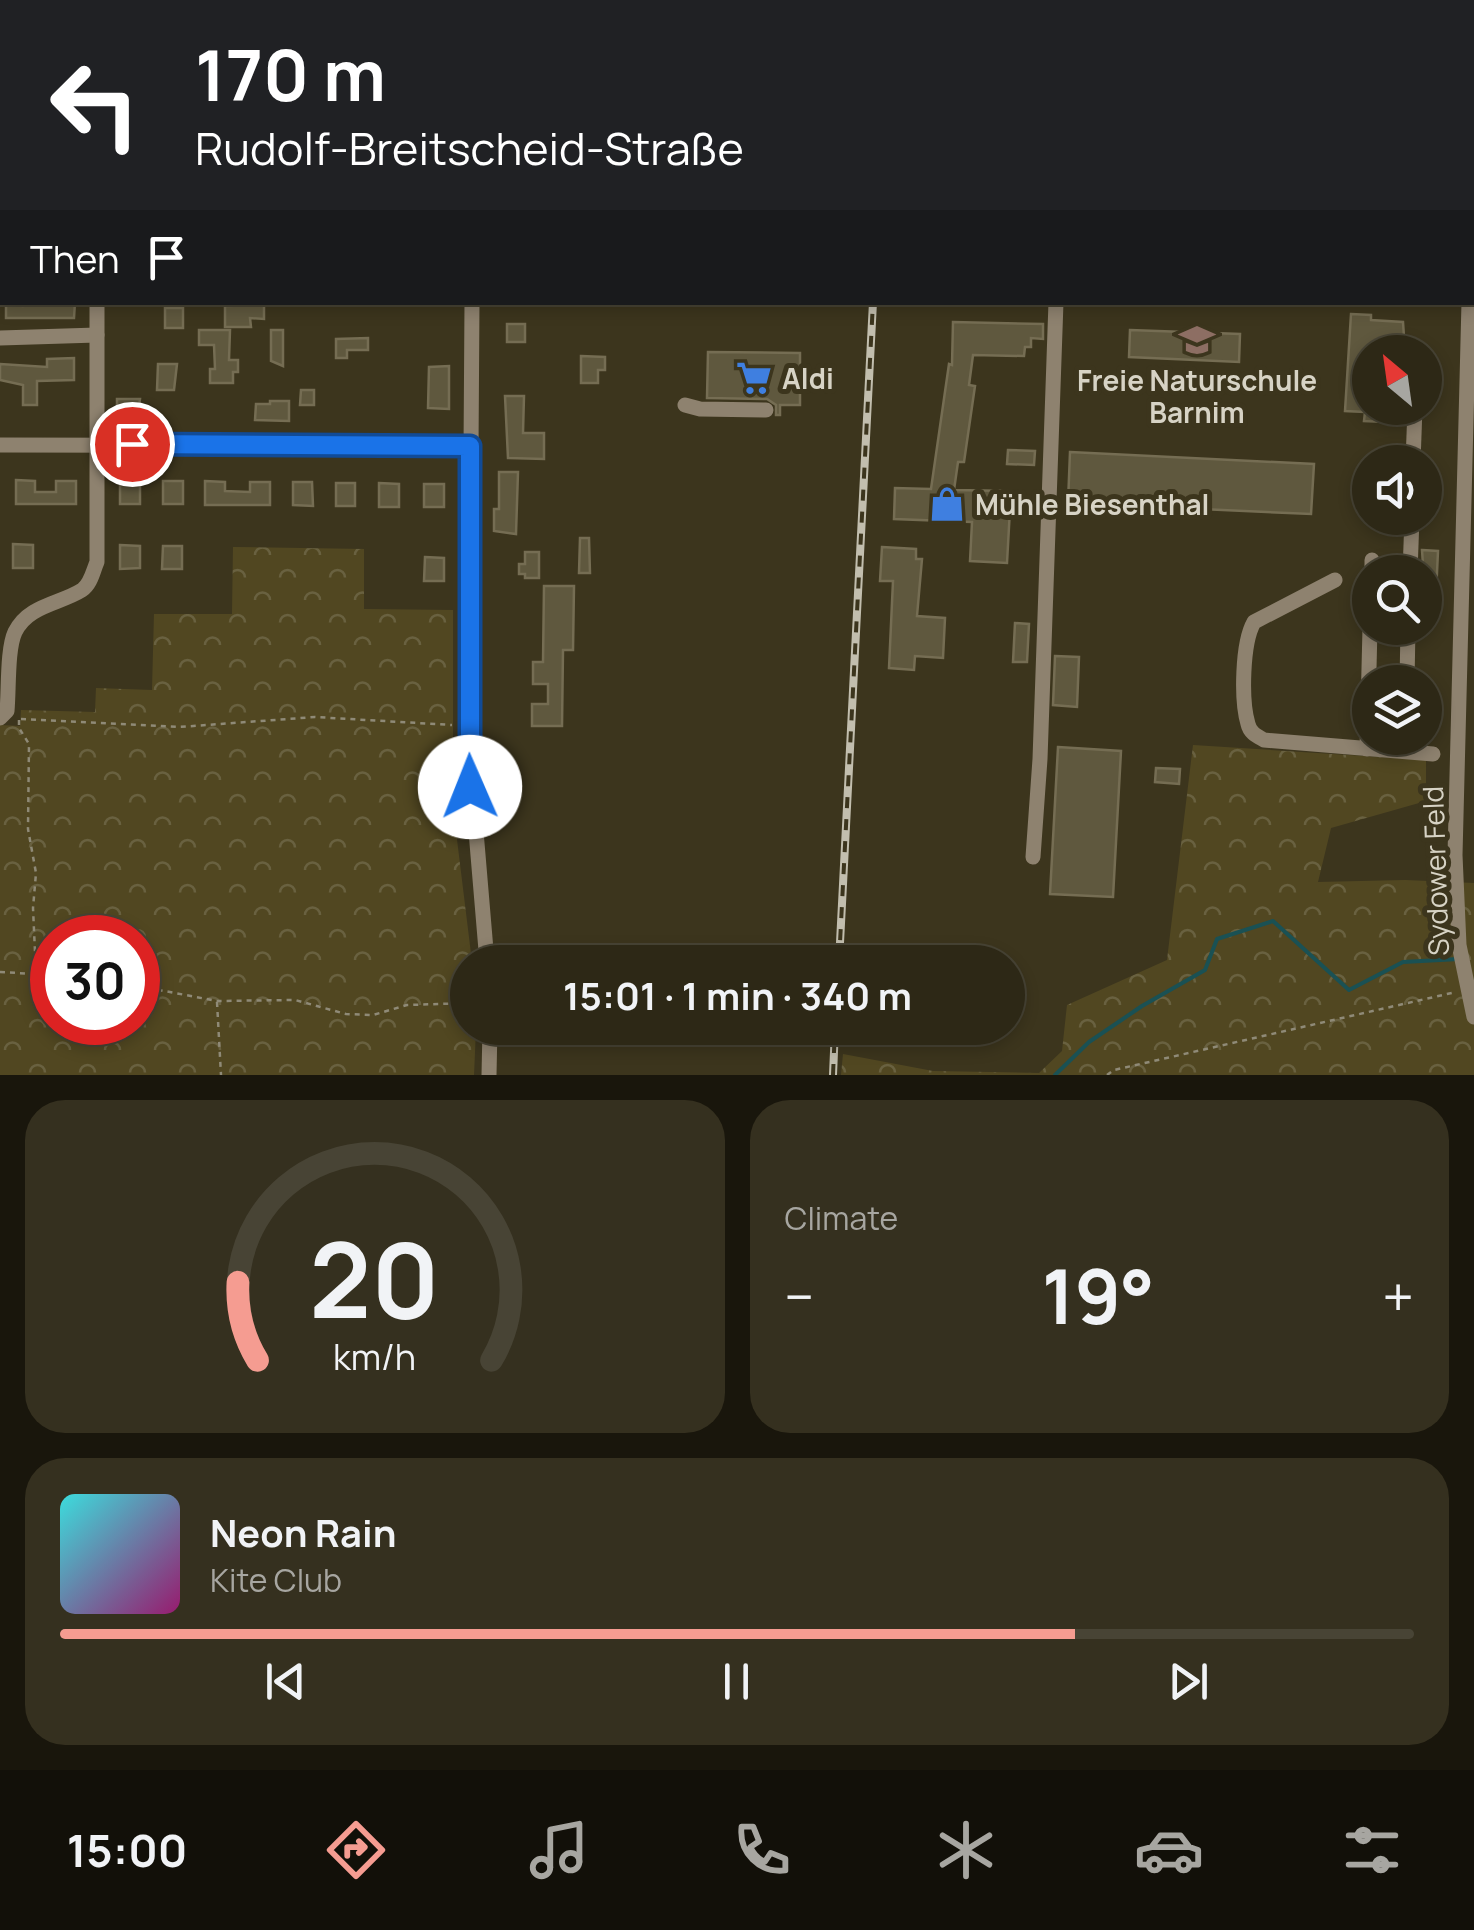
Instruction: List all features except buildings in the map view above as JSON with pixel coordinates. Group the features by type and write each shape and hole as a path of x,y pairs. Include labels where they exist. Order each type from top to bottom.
{"street":[{"path":"9,716 13,636 20,624 38,609 82,590 90,581 96,562 97,305"},
{"path":"472,305 470,787 485,945"},
{"path":"1032,857 1040,759 1056,305"},
{"name":"Sydower Feld","path":"1469,305 1455,855 1460,953 1474,1017"},
{"path":"0,338 97,335"},
{"path":"685,405 700,410 766,410"},
{"path":"0,444 470,446"},
{"path":"1335,580 1254,622 1248,632 1244,674 1247,723 1253,734 1264,740 1352,747"},
{"path":"489,1075 490,1045"}],"path":[{"path":"9,716 179,727 315,717 469,726"},
{"path":"9,716 29,744 28,829 36,873 33,915"},
{"path":"0,972 30,974"},
{"path":"1106,1075 1114,1070 1468,989"},
{"path":"160,990 217,1000 295,1000 346,1014 373,1016 407,1004 450,1003"},
{"path":"217,1000 221,1075"}],"green space":[{"path":"233,547 364,549 364,609 453,610 453,807 470,945 450,945 450,1045 475,1045 474,1075 0,1075 0,725 20,726 21,710 95,712 96,688 152,690 154,614 232,614"},
{"path":"1193,745 1426,760 1426,801 1331,828 1318,882 1474,883 1474,1075 841,1075 843,1054 933,1071 1039,1073 1062,1051 1067,1005 1167,960"}],"waterway":[{"path":"1055,1075 1089,1042 1205,970 1217,939 1273,921 1349,990 1403,962 1459,959"}],"railway":[{"path":"840,945 873,305"},
{"path":"833,1075 834,1045"}],"place":[{"name":"Freie Naturschule Barnim","path":"1197,340"},
{"name":"Aldi","path":"754,378"},
{"name":"Mühle Biesenthal","path":"947,504"}],"route":[{"path":"132,444 470,446 470,787"}]}
